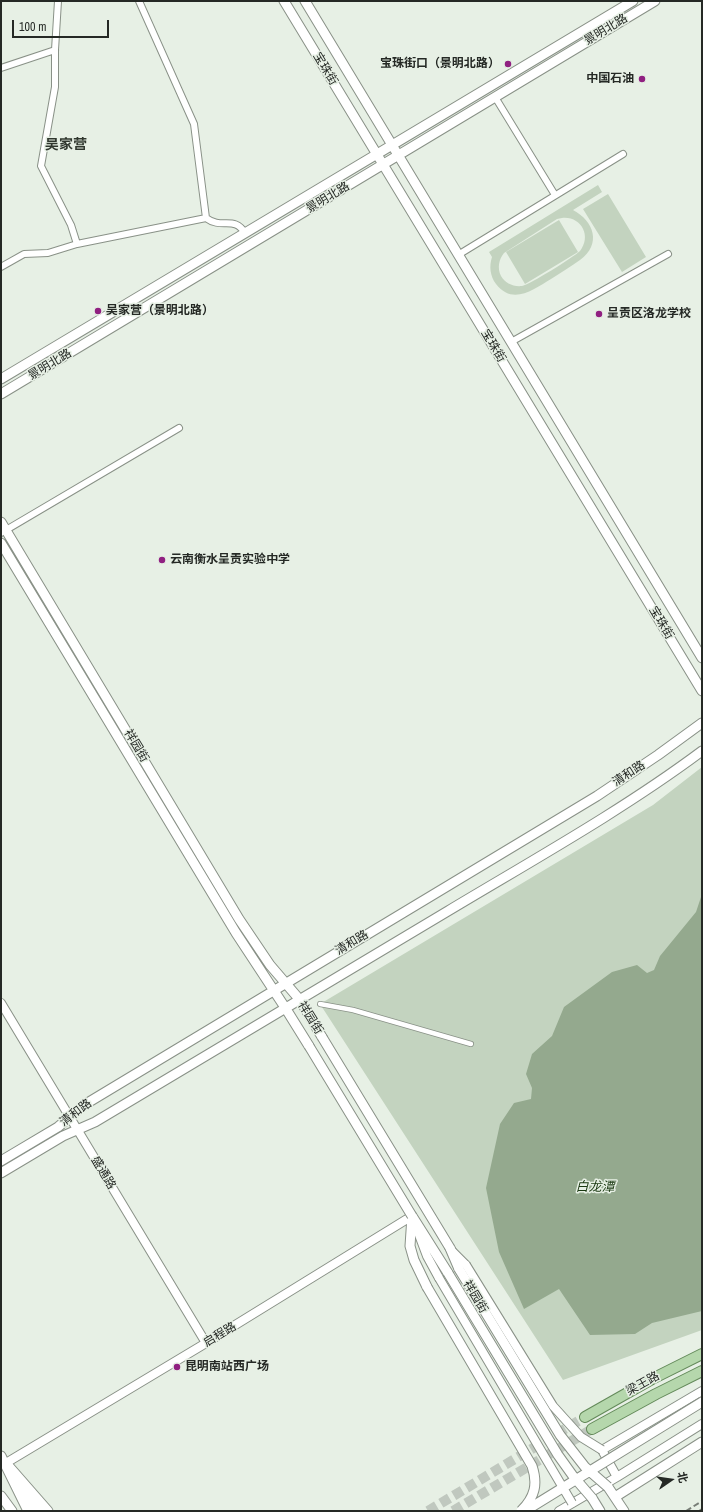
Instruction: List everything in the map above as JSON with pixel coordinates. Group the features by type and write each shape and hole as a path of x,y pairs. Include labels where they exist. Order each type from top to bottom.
{"main road":[{"name":"宝珠街","path":"284,1 702,691"},
{"name":"宝珠街","path":"305,1 702,658"},
{"name":"景明北路","path":"1,379 633,1"},
{"name":"景明北路","path":"1,394 655,1"},
{"name":"祥园街","path":"3,528 239,919 270,965 300,1000 450,1248 459,1269 560,1435 585,1467 608,1487 624,1511"},
{"name":"祥园街","path":"1,543 232,927 309,1046 558,1455 573,1476 592,1498 600,1511"},
{"name":"清和路","path":"1,1161 58,1127 84,1105 597,796 702,723"},
{"name":"清和路","path":"1,1173 63,1136 95,1122 286,1009 608,814 671,774 702,751"},
{"path":"412,1216 410,1246 414,1260 427,1287 532,1466 536,1477 533,1494 521,1511"},
{"name":"梁王路","path":"585,1417 652,1379 702,1354"},
{"name":"梁王路","path":"592,1429 702,1370"},
{"path":"525,1511 702,1402"},
{"path":"615,1497 702,1442"},
{"path":"3,1459 28,1511"},
{"path":"3,1459 38,1511"},
{"path":"3,1459 48,1511"},
{"path":"1,1496 12,1511"},
{"path":"1,1499 7,1511"}],"street":[{"path":"58,1 55,50 55,87 41,166 71,225 77,244"},
{"path":"139,1 194,124 206,218 210,222 239,225 245,233"},
{"path":"1,68 55,50"},
{"path":"495,97 555,196"},
{"path":"458,255 623,154"},
{"path":"1,267 24,254 48,253 77,244 206,218"},
{"path":"511,342 668,254"},
{"path":"3,528 179,428"},
{"name":"盛通路","path":"1,1003 206,1343"},
{"path":"320,1004 353,1010 471,1044"},
{"path":"412,1216 427,1256 439,1278 572,1503"},
{"name":"启程路","path":"3,1459 206,1343 412,1216"},
{"path":"450,1248 466,1265 553,1406 581,1437 602,1450 617,1477"},
{"path":"602,1450 702,1391"},
{"path":"561,1510 702,1424"}],"shaded area":[{"path":"598,185 602,192 573,210 586,220 590,226 593,233 591,247 587,254 580,260 555,277 524,294 509,294 503,291 492,278 492,257 489,252","holes":["569,218 575,220 583,228 585,233 585,239 580,251 533,281 522,286 515,286 505,281 501,276 499,267 504,253 557,219"]},
{"path":"608,194 646,257 622,272 583,209"},
{"path":"559,220 578,252 525,284 506,252"},
{"path":"702,767 702,1330 563,1380 320,1004 653,805"}],"water":[{"name":"白龙潭","path":"702,894 702,1311 652,1323 635,1334 590,1335 559,1289 524,1309 499,1252 486,1188 500,1124 514,1103 531,1099 532,1088 526,1074 532,1054 552,1036 564,1007 612,972 637,965 647,973 654,970 660,956 696,912"}],"tunnel":[{"path":"428,1511 585,1417"},
{"path":"453,1511 592,1429"}],"railway":[{"path":"686,1511 702,1501"}],"place":[{"name":"宝珠街口（景明北路）","path":"508,64"},
{"name":"中国石油","path":"642,79"},
{"name":"吴家营（景明北路）","path":"98,311"},
{"name":"呈贡区洛龙学校","path":"599,314"},
{"name":"云南衡水呈贡实验中学","path":"162,560"},
{"name":"昆明南站西广场","path":"177,1367"}],"district":[{"name":"吴家营","path":"66,145"}]}
